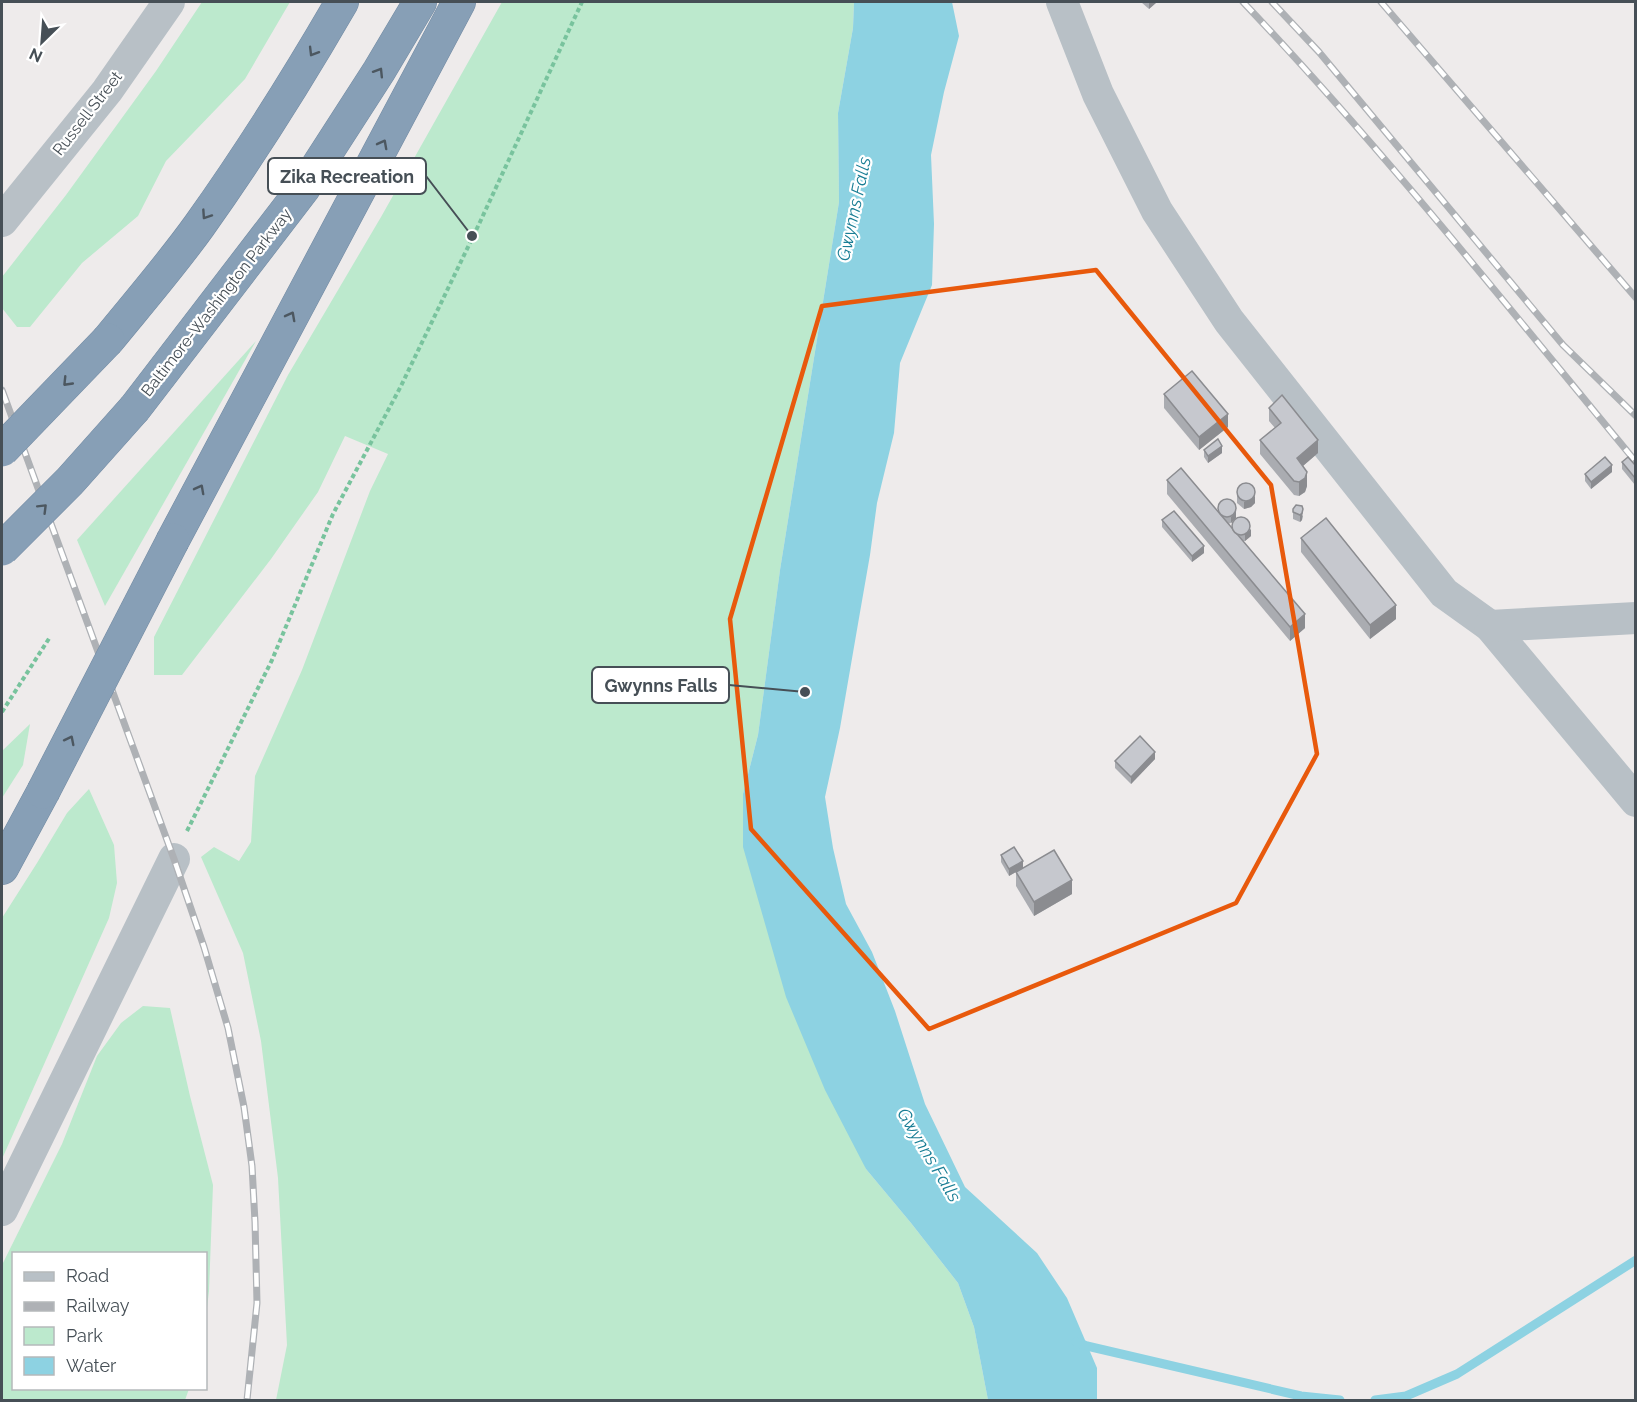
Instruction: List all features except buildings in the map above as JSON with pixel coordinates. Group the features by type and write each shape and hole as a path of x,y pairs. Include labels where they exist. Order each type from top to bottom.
{"highway":[{"path":"2,450 108,340 199,226 281,104 342,2"},
{"name":"Baltimore-Washington Parkway","path":"2,549 70,481 135,408 303,189 379,71 420,2"},
{"path":"2,868 173,540 459,2"},
{"path":"2,843 43,792"}],"street":[{"name":"Russell Street","path":"2,221 106,91 169,2"},
{"path":"1062,2 1098,94 1157,211 1229,321 1444,593 1490,626 1635,801"},
{"path":"1490,626 1635,618"},
{"path":"2,1210 174,859"}],"path":[{"path":"174,859 272,660 333,514 400,386 480,222 582,2"},
{"path":"2,712 50,637"}],"highlighted area":[{"path":"1096,270 1271,485 1317,754 1236,903 929,1029 751,829 730,619 822,306"}],"green space":[{"path":"202,2 290,2 245,79 166,161 138,216 82,263 30,327 17,327 2,308 2,277 66,195 156,71"},
{"path":"502,2 854,2 853,28 838,113 839,202 780,570 758,735 743,794 866,1169 958,1283 974,1327 988,1400 276,1400 287,1345 278,1178 261,1041 243,953 201,857 214,847 239,861 251,842 255,776 302,670 370,491 388,454 345,436 318,492 271,559 182,675 154,675 154,637 288,375 381,217"},
{"path":"256,341 105,606 77,540"},
{"path":"30,724 23,765 2,798 2,751"},
{"path":"89,789 114,845 117,883 109,918 2,1159 2,918 67,813"},
{"path":"143,1006 170,1008 213,1185 207,1308 207,1252 12,1252 12,1390 189,1390 185,1400 2,1400 2,1265 62,1144 97,1056 121,1023"}],"water":[{"name":"Gwynns Falls","path":"854,2 952,2 959,36 931,155 934,224 932,285 900,363 894,433 877,503 840,728 825,797 833,848 846,904 872,952 895,1011 925,1104 965,1187 1037,1253 1067,1298 1097,1368 1097,1400 988,1400 974,1327 958,1283 866,1169 825,1090 786,997 743,847 743,794 758,735 780,570 839,202 838,113 853,28"}],"waterway":[{"path":"1375,1400 1406,1396 1457,1374 1636,1260"},
{"path":"1076,1342 1301,1396 1340,1400"}],"railway":[{"path":"1243,2 1295,57 1394,171 1492,286 1636,462"},
{"path":"1272,2 1319,52 1563,345 1636,416"},
{"path":"1381,2 1636,298"},
{"path":"2,390 174,859 228,1028 244,1107 252,1166 255,1222 257,1303 247,1400"}],"place":[{"name":"Zika Recreation","path":"472,236"},
{"name":"Gwynns Falls","path":"805,692"}]}
